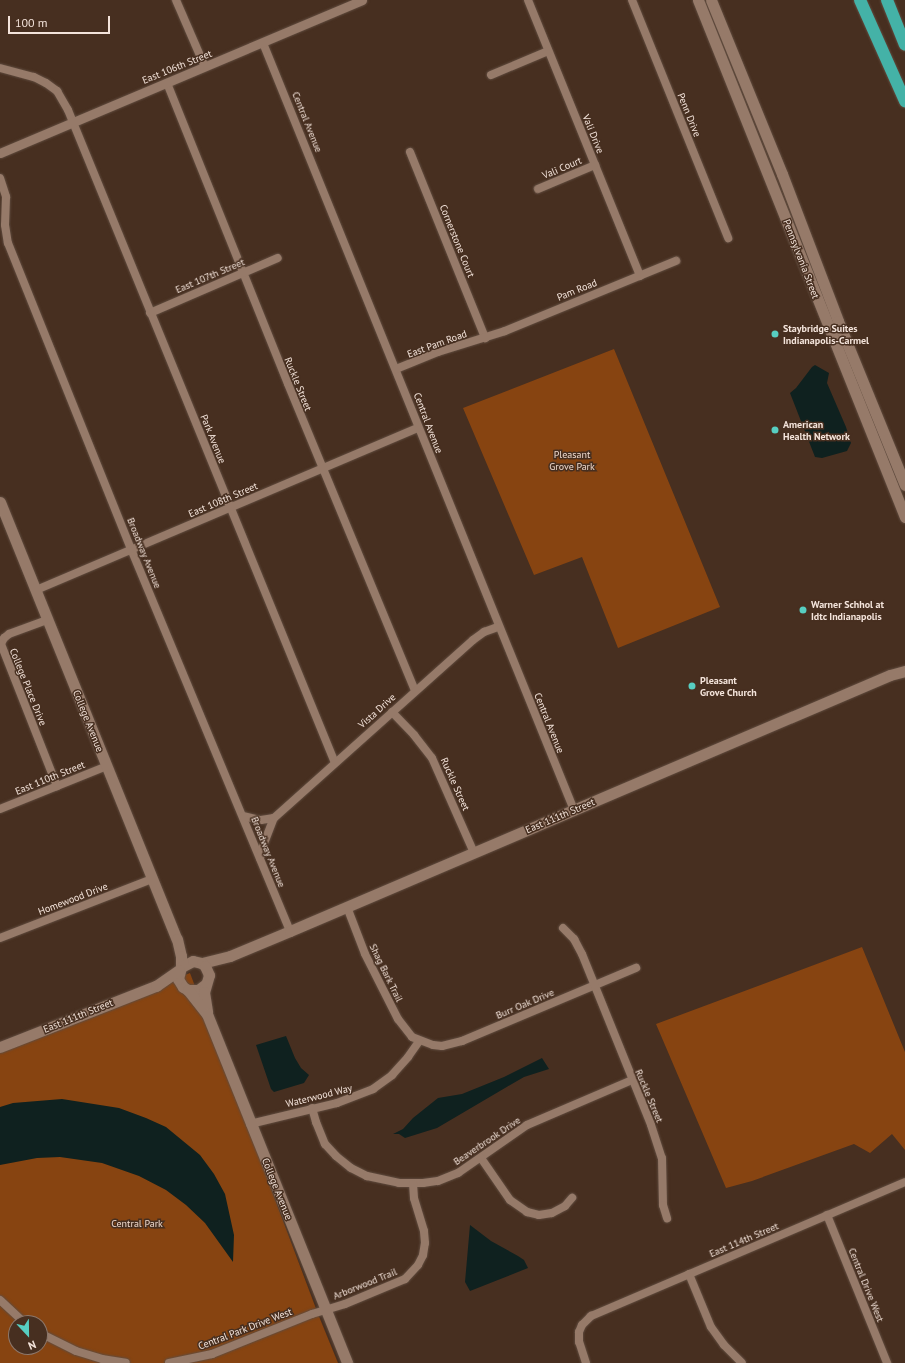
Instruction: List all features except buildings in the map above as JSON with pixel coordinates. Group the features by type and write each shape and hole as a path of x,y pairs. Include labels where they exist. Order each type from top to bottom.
{"highway":[{"path":"860,0 905,101"},
{"path":"887,0 905,45"}],"main road":[{"name":"Pennsylvania Street","path":"698,0 905,517"},
{"name":"Pennsylvania Street","path":"710,0 782,174 838,321 905,485"},
{"name":"College Avenue","path":"0,502 177,939 181,956 180,968"},
{"name":"East 111th Street","path":"890,675 905,665"},
{"name":"East 111th Street","path":"200,962 230,956 890,675 905,671"},
{"name":"College Avenue","path":"177,939 187,952 200,962"},
{"name":"East 111th Street","path":"207,982 230,956"},
{"path":"188,961 200,962 208,970 207,982 198,990 186,989 178,980 180,968 188,961"},
{"name":"East 111th Street","path":"156,986 180,968"},
{"name":"College Avenue","path":"207,982 204,999 206,1014 347,1363"},
{"name":"East 111th Street","path":"0,1047 156,986 170,984 186,989"},
{"name":"College Avenue","path":"186,989 206,1014"}],"street":[{"path":"176,0 205,67"},
{"name":"East 106th Street","path":"0,153 362,0"},
{"name":"Vali Drive","path":"528,0 640,276"},
{"name":"Penn Drive","path":"632,0 728,238"},
{"name":"Central Avenue","path":"263,43 396,369 418,428 498,626 574,810"},
{"path":"491,75 548,51"},
{"name":"Park Avenue","path":"0,68 34,77 52,87 66,104 72,123 335,764"},
{"name":"Ruckle Street","path":"167,83 322,468 415,691"},
{"name":"Cornerstone Court","path":"410,152 485,338"},
{"name":"Vali Court","path":"538,189 595,165"},
{"name":"Broadway Avenue","path":"0,178 6,197 5,225 8,243 131,549 290,931"},
{"name":"East 107th Street","path":"150,313 278,258"},
{"name":"Pam Road","path":"485,338 676,261"},
{"name":"East Pam Road","path":"396,369 438,352 485,338"},
{"name":"East 108th Street","path":"36,590 418,428"},
{"name":"College Place Drive","path":"47,620 9,634 4,638 1,644 57,786"},
{"name":"Vista Drive","path":"260,858 274,818 477,636 498,626"},
{"name":"Ruckle Street","path":"392,712 432,758 474,853"},
{"name":"East 110th Street","path":"0,809 107,766"},
{"path":"243,816 261,820 274,818"},
{"name":"Homewood Drive","path":"0,938 152,879"},
{"name":"Shag Bark Trail","path":"347,907 365,954 398,1019 407,1032 419,1041"},
{"name":"Ruckle Street","path":"563,928 578,945 651,1126 662,1158 663,1205 667,1218"},
{"name":"Burr Oak Drive","path":"419,1041 433,1045 452,1044 636,968"},
{"name":"Waterwood Way","path":"250,1124 351,1099 373,1089 392,1075 408,1057 419,1041"},
{"name":"Beaverbrook Drive","path":"312,1108 325,1144 343,1163 367,1176 399,1183 413,1184 438,1181 450,1177 537,1120 632,1080"},
{"path":"481,1158 510,1200 527,1212 539,1215 552,1214 565,1206 572,1198"},
{"name":"East 114th Street","path":"586,1363 579,1342 579,1332 582,1325 591,1316 905,1182"},
{"name":"Arborwood Trail","path":"326,1310 345,1304 399,1282 410,1275 418,1265 425,1249 425,1236 414,1198 413,1184"},
{"name":"Central Drive West","path":"827,1215 887,1363"},
{"path":"689,1274 711,1327 724,1345 742,1363"},
{"path":"0,1300 16,1315"},
{"name":"Central Park Drive West","path":"170,1363 212,1354 326,1310"},
{"path":"48,1337 76,1351 98,1358 126,1363"}],"green space":[{"name":"Pleasant Grove Park","path":"614,349 720,607 618,648 582,557 534,575 463,408"},
{"path":"862,947 905,1052 905,1150 892,1134 870,1153 854,1144 752,1181 726,1188 656,1024"},
{"name":"Central Park","path":"190,973 318,1314 338,1363 0,1363 0,1048"}],"water":[{"path":"815,365 829,373 827,383 846,427 851,443 847,451 822,458 815,457 790,393"},
{"path":"286,1036 295,1058 301,1068 309,1075 304,1083 274,1092 271,1089 256,1045"},
{"path":"542,1058 549,1069 524,1077 437,1128 405,1138 399,1134 393,1134 403,1129 413,1118 438,1098 462,1094 504,1077"},
{"path":"62,1099 119,1108 146,1118 166,1127 200,1155 214,1174 225,1194 234,1235 233,1262 205,1223 186,1205 166,1190 139,1176 102,1163 60,1157 37,1158 0,1165 0,1107 13,1103"},
{"path":"470,1225 491,1241 524,1260 528,1268 470,1291 465,1282"}],"place":[{"name":"Staybridge Suites Indianapolis-Carmel","path":"775,334"},
{"name":"American Health Network","path":"775,430"},
{"name":"Warner Schhol at Idtc Indianapolis","path":"803,610"},
{"name":"Pleasant Grove Church","path":"692,686"}]}
